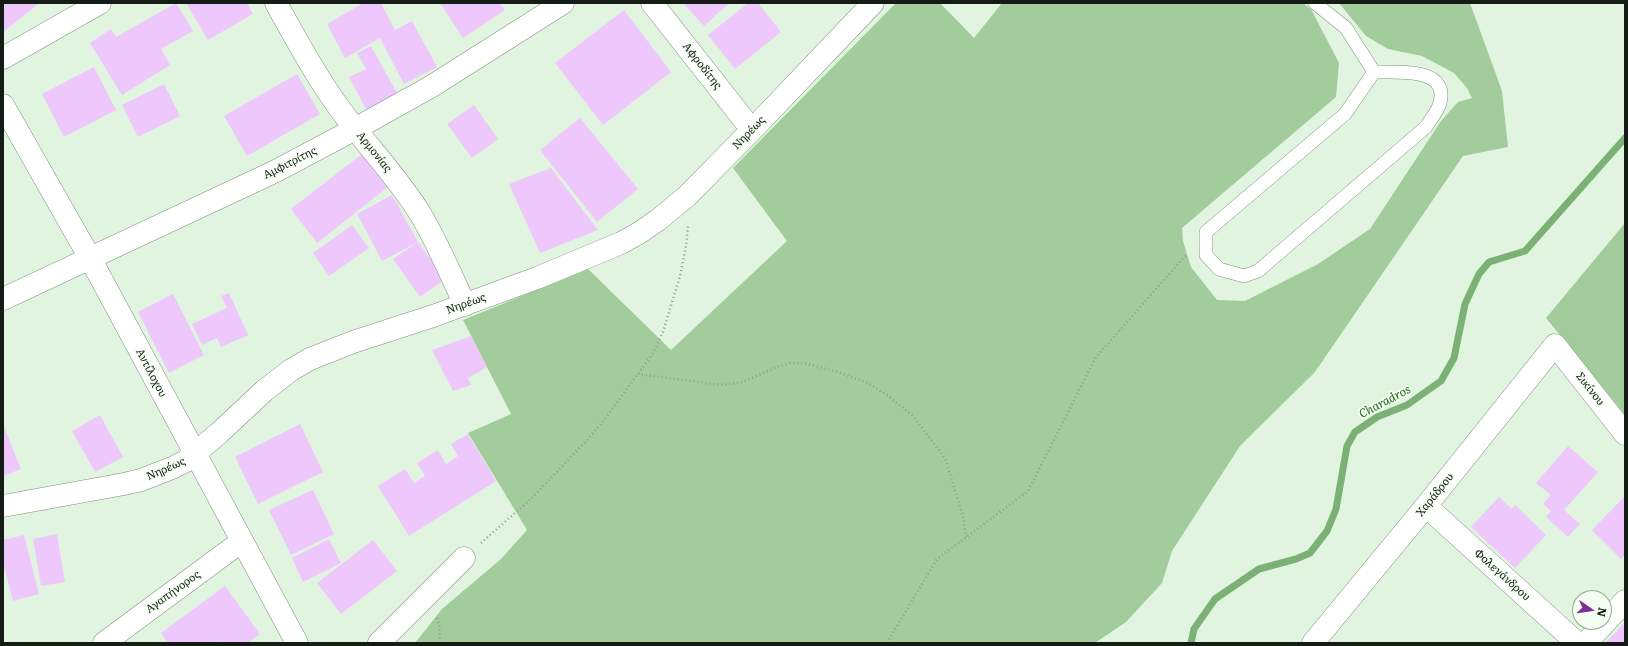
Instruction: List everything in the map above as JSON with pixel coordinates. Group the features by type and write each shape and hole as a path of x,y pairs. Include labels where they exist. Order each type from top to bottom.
{"street":[{"path":"3,58 100,3"},
{"name":"Αρμονίας","path":"276,3 325,87 421,215 438,247 465,305"},
{"name":"Αμφιτρίτης","path":"3,299 276,171 432,86 563,3"},
{"name":"Αφροδίτης","path":"652,3 752,130"},
{"name":"Νηρέως","path":"3,506 141,480 172,468 186,461 195,454 265,390 291,370 310,359 353,342 465,305 537,278 621,243 658,220 687,196 873,3"},
{"name":"Αντίλοχου","path":"3,104 90,258 297,643"},
{"name":"Σικίνου","path":"1555,345 1625,434"},
{"name":"Χαράδρου","path":"1317,641 1555,345"},
{"name":"Φολεγάνδρου","path":"1426,506 1577,643"},
{"name":"Αγαπήνορος","path":"104,643 242,541"},
{"path":"379,643 464,558"},
{"path":"1586,643 1625,601"}],"lane":[{"path":"1315,3 1346,28 1374,72"},
{"path":"1374,72 1420,73 1432,78 1441,89 1440,104 1426,127 1258,270 1244,276 1219,269 1206,255 1206,232 1345,114 1374,72"}],"path":[{"path":"464,558 548,482 605,419 653,353 663,332 680,276 687,231 687,196"},
{"path":"887,643 937,558 1028,491 1096,357 1206,232"},
{"path":"638,374 705,384 729,385 751,380 775,368 790,363 803,363 838,372 868,383 890,397 913,416 945,458 963,516 966,537"}],"green space":[{"path":"896,3 940,3 974,38 1002,3 1303,3 1311,9 1339,63 1336,97 1182,228 1183,241 1191,267 1217,300 1245,301 1318,264 1370,229 1441,121 1458,102 1472,98 1467,88 1454,73 1422,56 1388,49 1366,36 1339,3 1470,3 1502,91 1508,147 1463,156 1315,372 1240,446 1172,551 1162,583 1126,622 1095,643 415,643 442,609 501,559 527,530 468,433 511,414 463,320 588,269 671,350 787,241 733,168"},
{"path":"1625,223 1625,415 1546,318"}],"building":[{"path":"3,3 36,3 37,5 3,32"},
{"path":"176,3 193,31 161,49 170,65 122,95 90,43 111,29 116,37"},
{"path":"186,3 247,3 253,14 208,40"},
{"path":"363,3 381,3 395,30 412,21 437,67 404,84 380,38 345,58 327,24"},
{"path":"440,3 500,3 505,10 463,38"},
{"path":"683,3 729,3 704,26"},
{"path":"748,3 758,3 781,32 735,69 708,35"},
{"path":"624,10 671,72 603,125 555,63"},
{"path":"371,46 398,95 367,111 349,77 366,69 357,53"},
{"path":"94,67 116,110 64,137 42,94"},
{"path":"297,74 320,114 247,156 224,116"},
{"path":"164,84 180,116 138,137 122,105"},
{"path":"474,105 498,139 472,158 447,124"},
{"path":"580,118 638,189 597,222 540,150"},
{"path":"362,154 388,187 317,243 291,209"},
{"path":"551,168 598,230 540,253 509,184"},
{"path":"392,195 418,242 382,261 357,214"},
{"path":"352,225 369,248 329,276 313,253"},
{"path":"418,242 445,279 420,297 393,259"},
{"path":"229,293 248,335 221,347 217,338 202,345 192,324 227,308 221,296"},
{"path":"173,294 204,355 169,373 138,312"},
{"path":"471,336 487,367 468,378 471,385 453,391 432,350"},
{"path":"100,415 123,457 95,472 72,431"},
{"path":"3,424 21,469 3,476"},
{"path":"300,424 323,472 258,504 235,457"},
{"path":"468,434 496,481 409,536 378,486 405,469 414,483 425,476 417,463 438,450 446,464 458,456 451,444"},
{"path":"1568,446 1598,472 1564,510 1580,524 1568,537 1546,517 1551,511 1543,504 1551,495 1536,483"},
{"path":"313,490 334,534 291,555 269,510"},
{"path":"1625,496 1625,554 1621,559 1592,530"},
{"path":"1499,497 1512,509 1515,505 1546,535 1515,568 1471,527"},
{"path":"57,534 65,582 41,586 33,539"},
{"path":"24,535 39,594 13,601 3,562 3,540"},
{"path":"329,539 341,563 303,582 292,558"},
{"path":"373,540 397,571 341,614 317,583"},
{"path":"225,586 260,634 248,643 225,643 224,641 221,643 168,643 161,633"},
{"path":"1625,623 1625,643 1605,643"}],"waterway":[{"name":"Charadros","path":"1191,643 1194,629 1215,599 1259,569 1296,559 1310,553 1327,531 1336,509 1347,446 1355,432 1377,417 1407,405 1441,381 1454,358 1465,304 1479,274 1489,262 1525,251 1625,138"}]}
